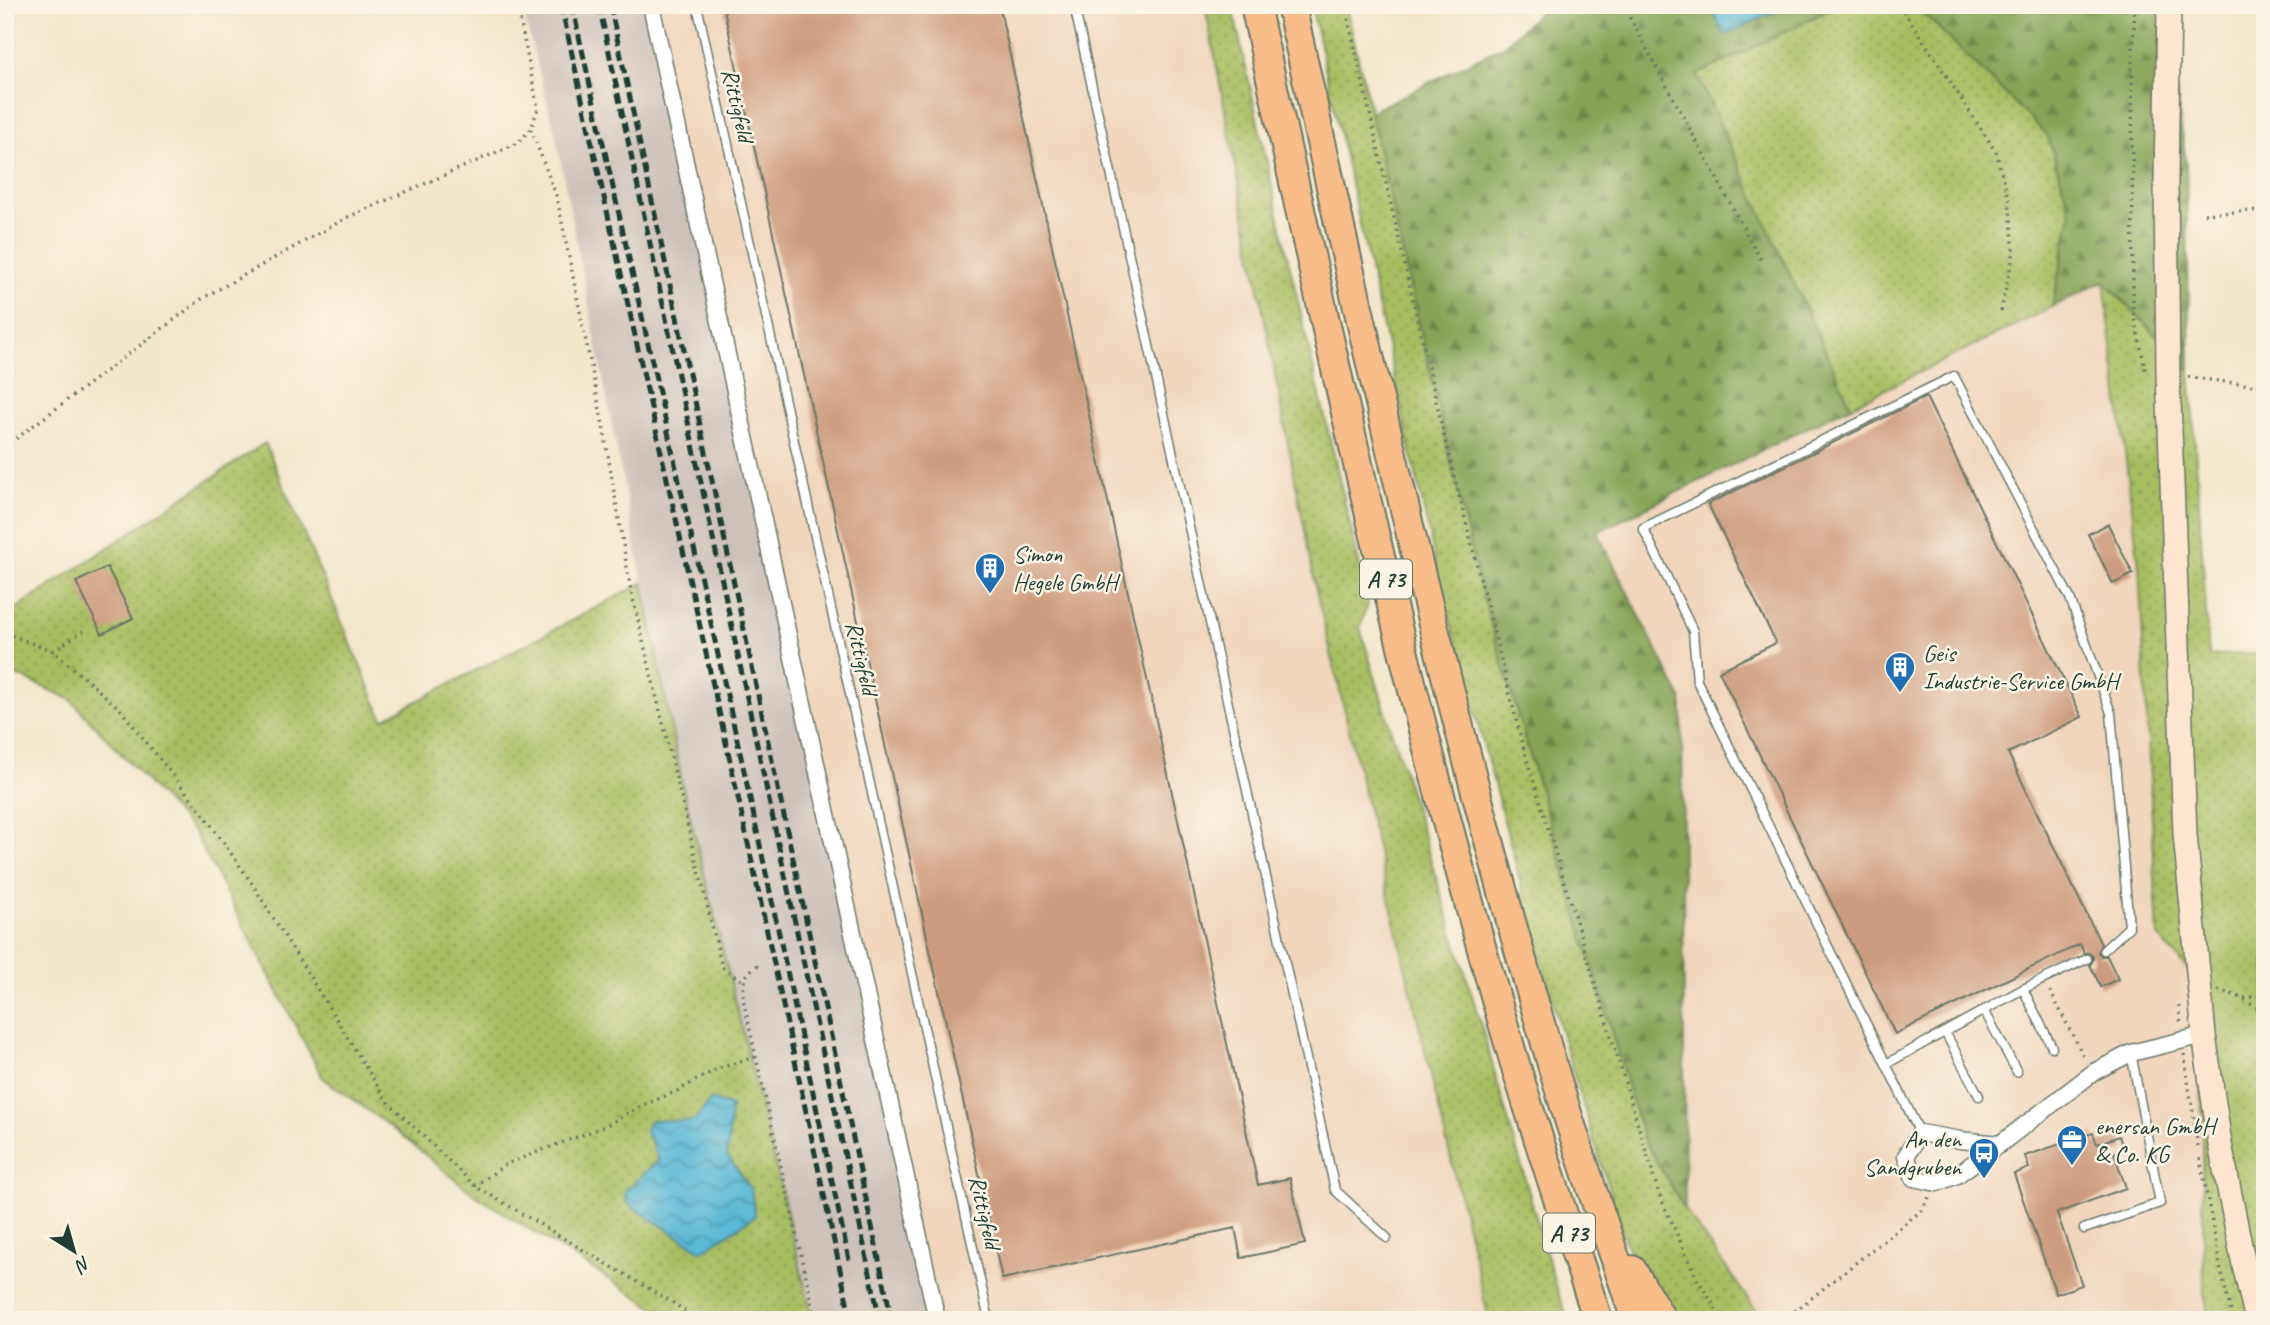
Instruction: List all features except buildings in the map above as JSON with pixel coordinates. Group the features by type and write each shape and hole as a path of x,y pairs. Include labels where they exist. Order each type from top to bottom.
{"highway":[{"name":"A 73","path":"1255,5 1376,539 1452,835 1510,1047 1598,1320"},
{"name":"A 73","path":"1291,5 1359,317 1436,637 1547,1049 1636,1320"},
{"path":"1604,1222 1662,1320"}],"main road":[{"path":"2169,5 2166,180 2168,374 2185,834 2204,1035 2220,1144 2257,1320"}],"street":[{"path":"651,5 937,1320"},
{"path":"2000,1144 1920,1133 1906,1156 1914,1178 1937,1183 1957,1175 2000,1144 2094,1072 2131,1053 2204,1035"}],"lane":[{"name":"Rittigfeld","path":"696,5 989,1320"},
{"path":"1074,5 1335,1190 1387,1238"},
{"path":"1920,1133 1697,681 1693,631 1643,528 1954,376 2070,598 2111,713 2129,927 2104,950"},
{"path":"1886,1064 2023,989 2087,959"},
{"path":"2023,989 2052,1046"},
{"path":"1984,1010 2017,1072"},
{"path":"1945,1031 1979,1096"},
{"path":"2084,1229 2160,1203 2131,1053"}],"path":[{"path":"5,447 203,298 346,218 518,143 531,129 538,108 517,5"},
{"path":"1345,5 1447,448 1523,746 1660,1194 1697,1279 1723,1320"},
{"path":"1623,5 1762,262"},
{"path":"1900,5 1996,152 2010,200 2014,251 2001,311"},
{"path":"531,129 558,198 603,425 631,591 722,967 742,981"},
{"path":"2204,214 2265,210"},
{"path":"2168,374 2265,387"},
{"path":"53,652 86,629"},
{"path":"5,633 53,652 119,708 202,811 251,882 387,1101 475,1186 675,1304 697,1320"},
{"path":"758,965 749,970 742,981 744,1004 816,1320"},
{"path":"2044,979 2078,1048 2094,1072"},
{"path":"2200,984 2242,998 2265,1014"},
{"path":"2242,998 2265,996"},
{"path":"475,1186 506,1164 603,1127 717,1069 756,1056"},
{"path":"1784,1320 1922,1210 1937,1183"}],"shaded area":[{"path":"521,5 650,5 932,1320 813,1320 682,783 554,127"},
{"path":"650,5 1205,5 1316,590 1489,1320 932,1320"},
{"path":"2104,281 2139,566 2200,983 2204,1294 2210,1320 1763,1320 1685,1210 1682,700 1597,532"}],"green space":[{"path":"1205,5 1232,5 1368,602 1360,628 1568,1320 1489,1320 1316,590"},
{"path":"1311,5 1346,5 1479,583 1643,1137 1685,1210 1763,1320 1661,1320 1625,1242 1562,1036 1441,587"},
{"path":"1547,5 1839,5 1697,75 1851,406 1597,532 1682,700 1685,1210 1643,1138 1479,583 1370,112 1505,45"},
{"path":"1839,5 1915,5 2048,135 2071,214 2052,307 1851,406 1697,75"},
{"path":"1915,5 2169,5 2167,30 2186,162 2190,370 2104,281 2052,307 2071,214 2048,136"},
{"path":"2104,281 2190,370 2209,656 2265,652 2265,1320 2210,1320 2204,1295 2200,983 2158,936 2139,566"},
{"path":"265,443 383,719 643,583 682,783 813,1320 674,1320 475,1195 388,1125 323,1078 194,832 70,699 5,670 5,616"}],"water":[{"path":"1709,5 1788,5 1725,35"},
{"path":"711,1099 731,1107 727,1155 751,1189 755,1216 702,1251 628,1204 624,1192 659,1160 645,1129 651,1120 694,1121"}],"railway":[{"path":"561,5 733,774 851,1320"},
{"path":"572,5 743,766 849,1260"},
{"path":"599,5 880,1320"},
{"path":"610,5 892,1320"}],"place":[{"name":"Simon Hegele GmbH","path":"990,595"},
{"name":"Geis Industrie-Service GmbH","path":"1900,694"},
{"name":"enersan GmbH & Co. KG","path":"2072,1167"},
{"name":"An den Sandgruben","path":"1984,1180"}]}
